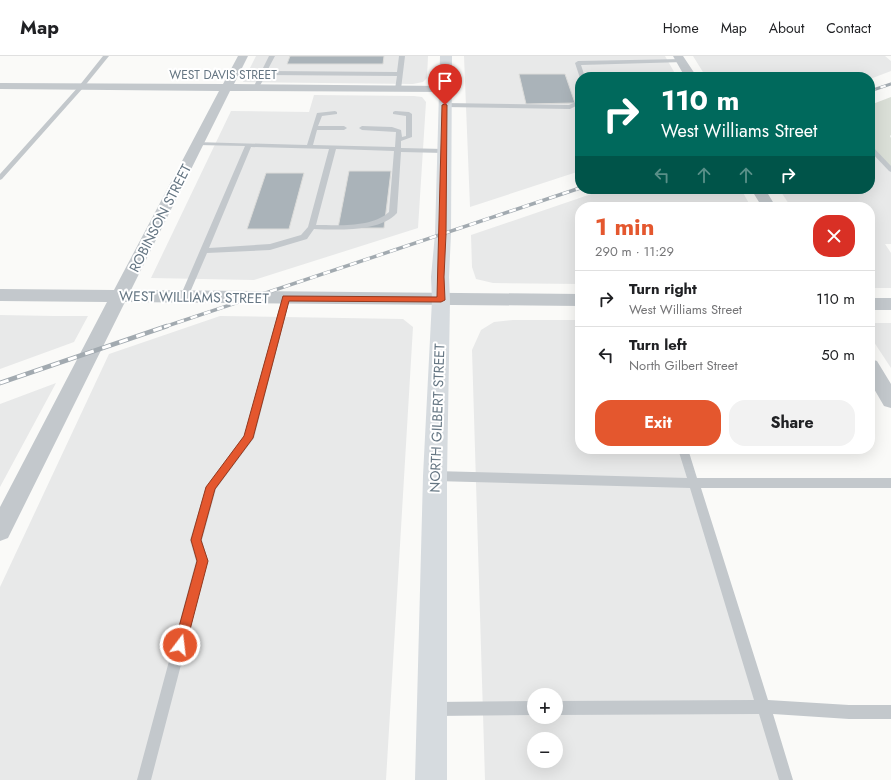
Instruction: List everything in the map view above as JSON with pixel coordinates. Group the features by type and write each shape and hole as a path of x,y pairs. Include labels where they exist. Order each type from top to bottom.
{"main road":[{"name":"NORTH GILBERT STREET","path":"431,780 435,476 441,300 440,277 446,56"}],"street":[{"name":"ROBINSON STREET","path":"0,530 197,143 244,56"},
{"path":"680,59 688,72"},
{"name":"WEST DAVIS STREET","path":"0,86 398,90 445,97"},
{"name":"WEST WILLIAMS STREET","path":"0,296 575,300"},
{"path":"875,304 891,304"},
{"path":"875,374 891,400"}],"lane":[{"path":"0,178 81,87 106,56"},
{"path":"256,88 272,56"},
{"path":"398,90 402,56"},
{"path":"574,56 581,72"},
{"path":"578,63 680,59"},
{"path":"264,73 400,74"},
{"path":"445,97 570,107 575,104"},
{"path":"309,147 319,114 335,113"},
{"path":"395,113 409,114 409,137 398,140"},
{"path":"314,128 344,128"},
{"path":"312,227 351,226 377,222 389,218 393,213 399,131 396,129 362,128"},
{"path":"197,143 444,151"},
{"path":"184,297 249,144"},
{"path":"204,251 270,247 304,237 312,227 333,148"},
{"path":"875,152 891,170"},
{"path":"144,780 202,561 196,540 211,487 248,438 286,298"},
{"path":"684,454 786,780"},
{"path":"435,476 693,483 891,483"},
{"path":"563,708 699,708 764,706 849,712 891,712"},
{"path":"432,709 527,708"}],"shaded area":[{"path":"256,56 428,56 427,78 423,82 413,84 243,82"},
{"path":"464,56 665,56 674,72 575,72 575,173 470,207"},
{"path":"693,56 885,56 891,61 891,71 875,77 875,72 703,72"},
{"path":"314,95 414,96 422,97 426,102 418,228 254,280 151,278 231,111 309,112"},
{"path":"891,97 891,170 875,152 875,103"},
{"path":"875,152 891,170 891,244 885,244 891,253 891,288 875,288 875,202 788,202 782,194 875,194"},
{"path":"591,194 744,194 748,202 575,202 575,284 493,283 476,279 472,267 471,235"},
{"path":"0,315 88,316 74,342 0,369"},
{"path":"220,316 403,319 413,327 386,780 0,780 0,587 109,354"},
{"path":"513,320 575,320 575,454 685,454 786,780 485,780 472,350 481,330 494,322"},
{"path":"875,323 891,323 891,368 875,344"},
{"path":"56,383 0,487 0,404"}],"building":[{"path":"290,56 384,56 383,64 287,64"},
{"path":"519,74 565,74 575,103 526,104"},
{"path":"349,171 391,171 384,228 338,228"},
{"path":"266,173 304,173 289,229 247,229"}],"railway":[{"path":"875,89 891,84"},
{"path":"164,327 575,190"},
{"path":"0,383 167,326"}],"route":[{"path":"180,645 202,561 196,540 211,487 248,438 286,298 441,300 440,277 445,105"}]}
